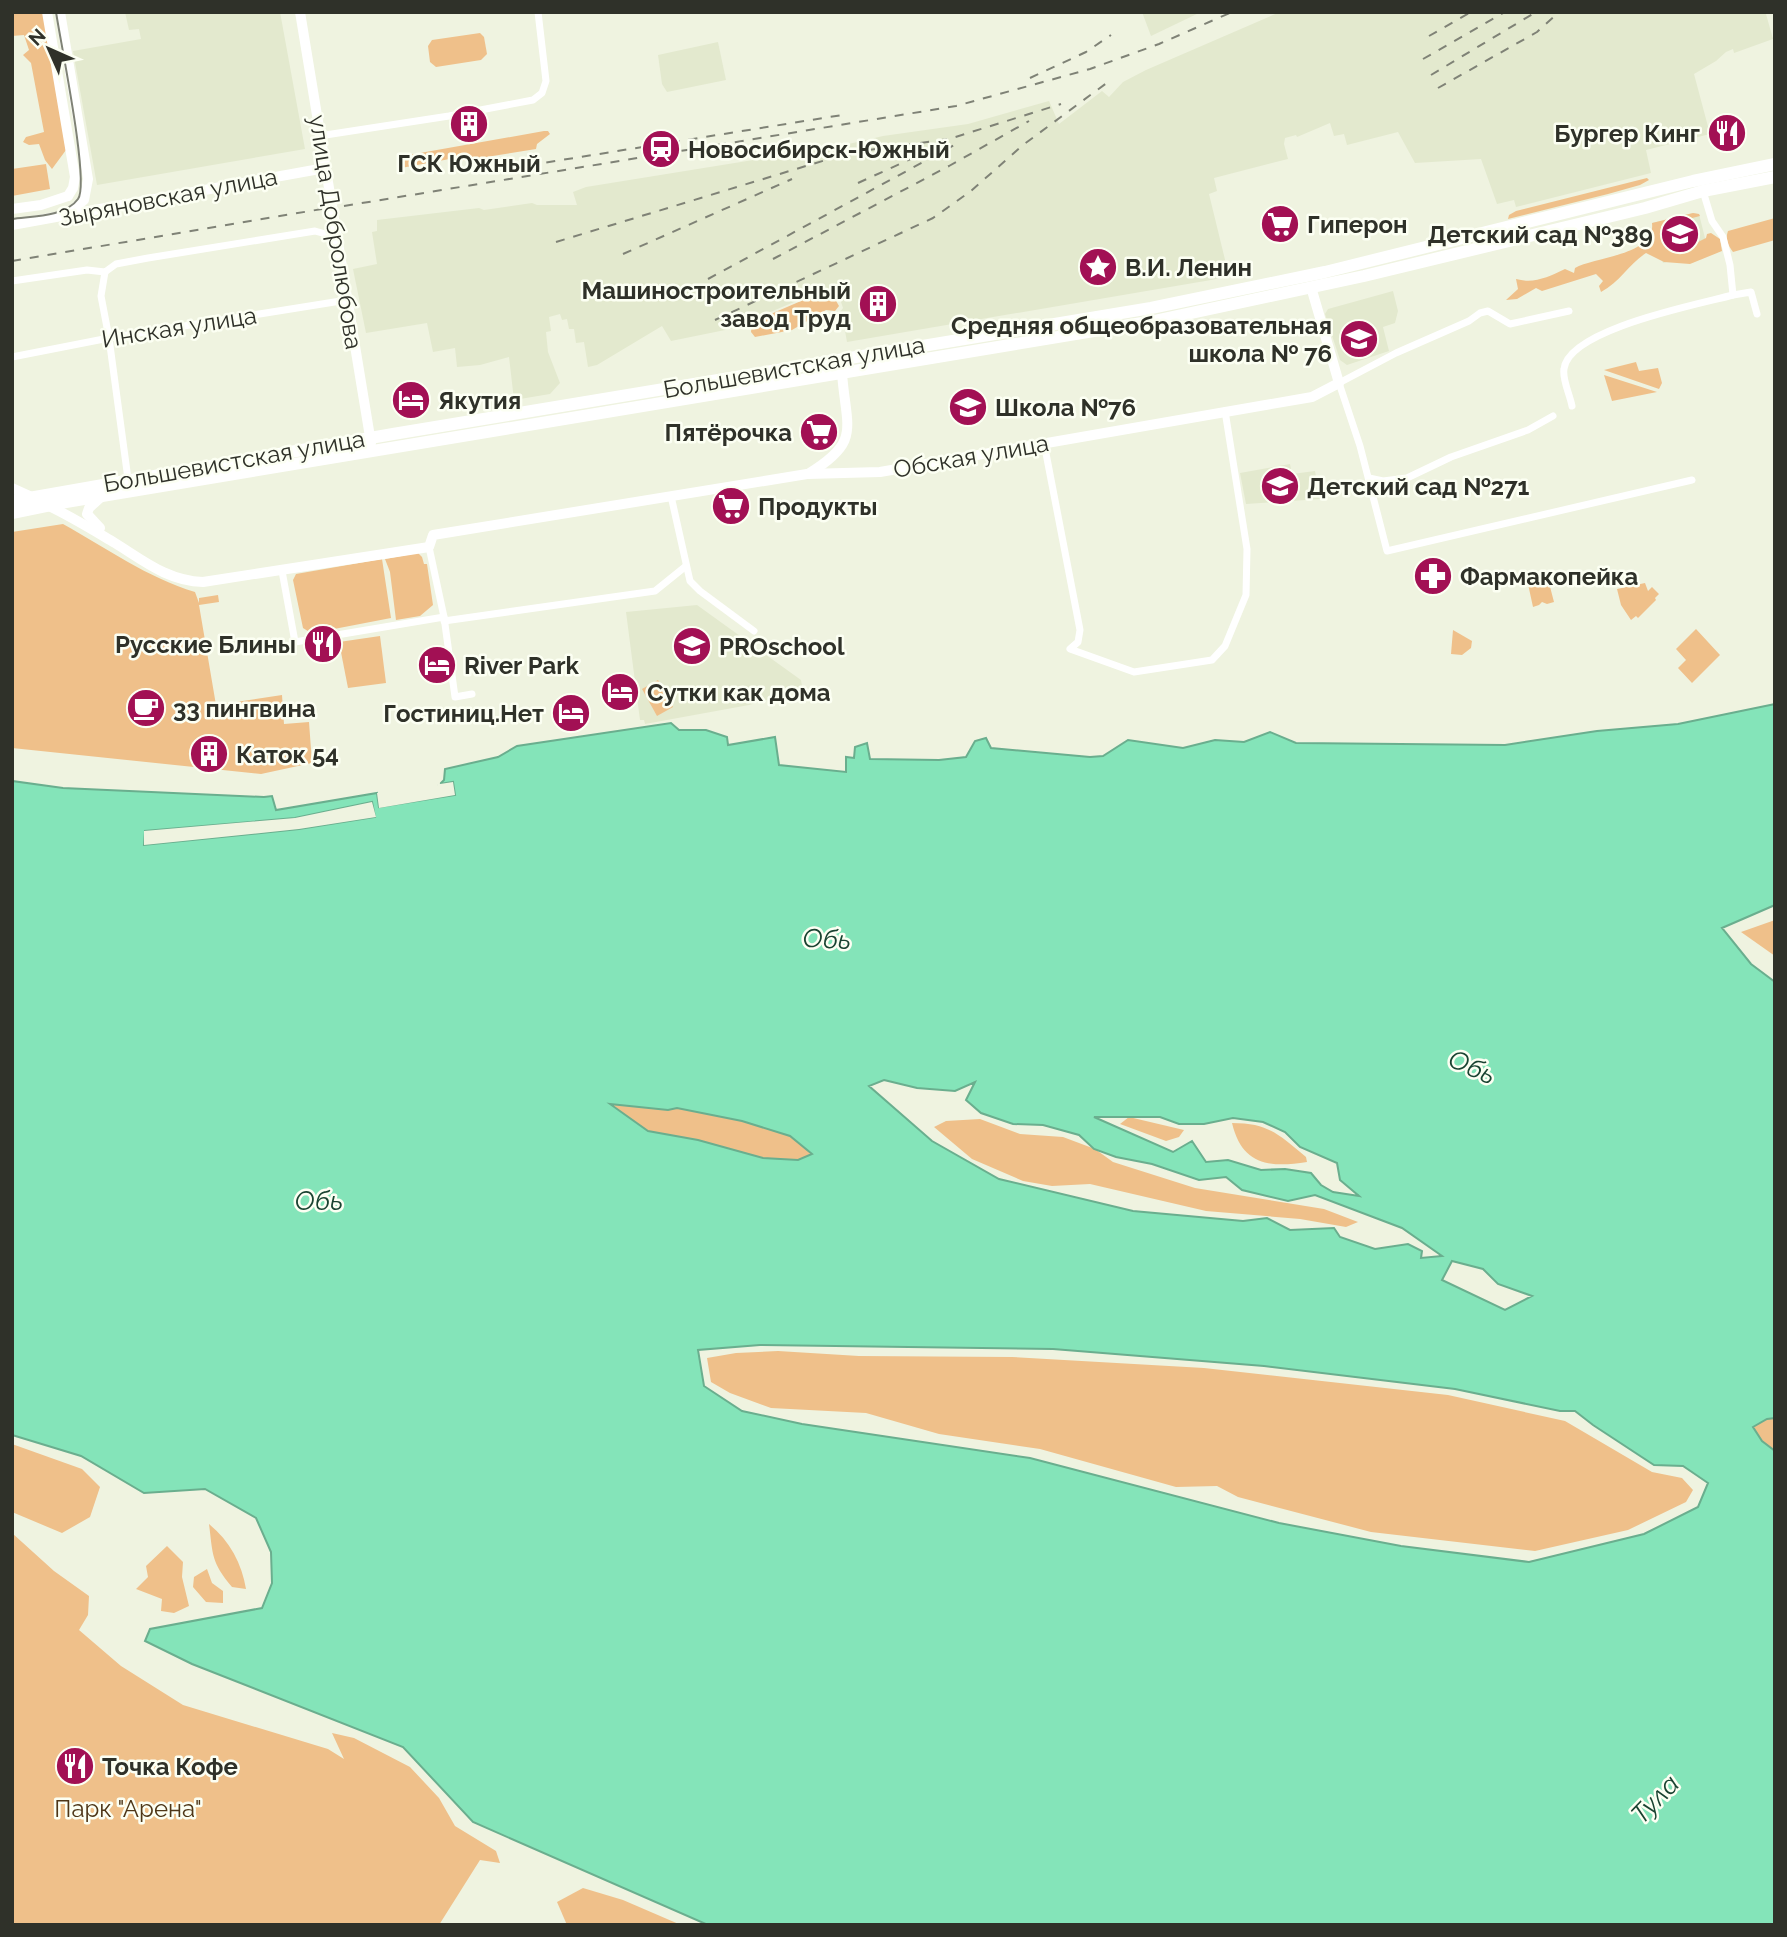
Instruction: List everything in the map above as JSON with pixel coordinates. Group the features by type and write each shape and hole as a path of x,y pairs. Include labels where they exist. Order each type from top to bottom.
{"highway":[{"name":"Большевистская улица","path":"12,513 371,445 1151,308 1325,272 1693,181 1775,164"},
{"name":"Большевистская улица","path":"12,501 128,479 842,373 1154,321 1632,211 1703,191 1775,177"}],"main road":[{"path":"12,488 49,506"}],"street":[{"path":"47,12 75,177 68,196 102,207"},
{"path":"60,12 87,174 84,200 62,217"},
{"name":"улица Добролюбова","path":"300,12 371,445"},
{"path":"319,136 533,100 542,93 546,81 538,12"},
{"name":"Зыряновская улица","path":"12,225 325,168"},
{"path":"1703,191 1712,221 1723,237 1730,265 1733,295"},
{"name":"Зыряновская улица","path":"12,209 41,205 68,196"},
{"path":"12,281 87,270 105,272 116,264 137,260 315,231 335,232"},
{"path":"105,272 101,296 128,479"},
{"path":"1311,287 1369,478 1387,551 1692,480"},
{"path":"1573,405 1563,369 1580,346 1602,333 1660,314 1751,292 1757,314"},
{"name":"Инская улица","path":"12,356 347,300"},
{"name":"Обская улица","path":"429,547 433,535 807,474 880,472 1312,397 1396,353 1469,321 1480,313 1488,311 1510,324 1569,311"},
{"path":"807,474 835,456 843,447 847,435 842,373"},
{"path":"1044,443 1080,630 1078,642 1070,649 1128,671 1212,660 1220,653 1240,614 1246,595 1247,549 1225,411"},
{"path":"1369,478 1383,481 1407,478 1451,457 1528,430 1553,416"},
{"path":"671,496 689,578 697,588 754,631"},
{"path":"101,497 89,508 89,518 148,565"},
{"path":"49,506 72,517 166,575 188,582 282,571 429,547 444,619 455,696 472,694"},
{"path":"282,571 295,642 655,591 686,566"}],"shaded area":[{"path":"125,12 280,12 305,149 97,185 73,51 141,39 139,29 129,30"},
{"path":"1142,12 1201,12 1151,36"},
{"path":"1280,12 1772,12 1766,14 1773,39 1734,53 1733,49 1726,52 1694,74 1710,134 1646,150 1651,173 1516,207 1514,200 1497,204 1481,159 1415,163 1398,132 1347,145 1344,134 1334,136 1330,123 1297,137 1285,138 1288,159 1214,178 1217,191 1209,194 1229,276 1211,280 847,342 840,318 843,308 840,299 825,289 730,329 671,341 662,326 597,365 588,367 584,342 576,343 574,329 569,329 567,319 562,320 560,314 549,317 551,331 546,332 548,352 560,383 550,394 514,400 509,357 480,365 457,367 455,348 433,352 427,323 366,333 353,269 377,264 372,232 377,231 377,220 532,203 577,205 573,192 586,187 968,124 1049,101 1059,124 1102,91 1109,97 1123,82 1146,70"},
{"path":"718,42 726,80 667,92 662,84 658,55"},
{"name":"Детский сад №389","path":"1693,213 1699,214 1708,250 1663,263 1652,223"},
{"name":"Средняя общеобразовательная школа № 76","path":"1393,291 1398,311 1395,323 1383,327 1389,351 1347,365 1340,360 1325,314 1328,309"},
{"name":"Детский сад №271","path":"1290,464 1292,474 1315,471 1320,499 1246,504 1240,473"},
{"name":"PROschool","path":"697,605 801,680 802,686 797,691 749,705 645,724 644,720 640,720 626,612"}],"green space":[{"path":"12,12 43,12 66,150 52,169 39,144 29,145 23,142 26,137 44,132 31,63 23,55 29,50 24,35 12,36"},
{"path":"480,33 484,37 487,54 481,60 436,67 430,62 428,46 432,40"},
{"path":"544,131 550,134 537,144 536,149 461,161 455,158 401,168 399,165 403,156"},
{"path":"46,164 50,189 12,196 12,169"},
{"path":"1647,178 1649,180 1640,185 1508,219 1509,215 1516,211"},
{"path":"1693,213 1700,216 1661,226 1665,239 1686,248 1711,233 1720,239 1722,251 1690,264 1664,262 1646,253 1601,292 1599,286 1603,281 1596,274 1542,291 1536,288 1517,299 1506,300 1518,289 1516,279 1535,280 1565,269 1574,273 1575,268 1584,264 1622,253 1644,242 1651,234 1652,223"},
{"path":"1775,218 1775,240 1733,252 1728,242 1728,231"},
{"path":"822,292 836,301 839,306 835,311 826,310 792,330 755,337 751,332 752,322"},
{"path":"1636,362 1639,371 1658,368 1662,383 1659,389 1604,370"},
{"path":"1604,375 1657,392 1612,401"},
{"path":"63,524 144,571 195,592 199,603 199,598 218,595 219,602 199,605 216,705 282,695 284,724 309,722 312,763 261,774 12,748 12,532"},
{"path":"418,553 424,564 427,564 433,605 420,616 396,620 390,572 385,559"},
{"path":"382,559 391,618 334,629 331,625 317,628 311,633 303,628 293,580 296,574"},
{"path":"1548,579 1554,602 1542,602 1533,607 1528,584"},
{"path":"1645,583 1648,591 1652,587 1659,594 1638,618 1636,616 1631,620 1621,605 1617,589"},
{"path":"1696,629 1720,655 1692,683 1678,668 1686,660 1676,649"},
{"path":"1453,630 1472,641 1471,648 1462,655 1451,654"},
{"path":"380,636 386,683 348,688 339,642"},
{"path":"658,680 673,707 657,716 642,689"},
{"path":"1775,920 1775,956 1741,932"},
{"path":"609,1104 667,1110 677,1108 742,1121 790,1136 813,1154 798,1160 763,1158 698,1140 648,1131"},
{"path":"1129,1117 1184,1130 1179,1137 1166,1141 1120,1124"},
{"path":"980,1119 1020,1134 1063,1137 1095,1149 1113,1162 1195,1188 1324,1209 1358,1222 1346,1227 1300,1219 1206,1211 1090,1184 1052,1186 1023,1181 972,1159 934,1127 946,1121"},
{"path":"1232,1123 1255,1125 1273,1132 1306,1157 1307,1162 1281,1164 1259,1160 1243,1148"},
{"path":"778,1351 859,1356 1012,1357 1204,1368 1448,1395 1565,1421 1652,1472 1682,1478 1693,1490 1686,1502 1628,1530 1535,1551 1371,1532 1238,1497 1217,1486 1176,1487 1040,1449 939,1434 866,1413 771,1408 730,1393 711,1382 707,1358 736,1353"},
{"path":"1775,1418 1775,1451 1762,1441 1753,1427 1767,1419"},
{"path":"12,1444 82,1469 100,1487 90,1517 62,1533 12,1512"},
{"path":"209,1524 234,1554 246,1589 232,1587 220,1571 212,1551"},
{"name":"Парк \"Арена\"","path":"12,1533 54,1571 89,1596 88,1615 79,1630 121,1666 183,1705 328,1749 344,1759 332,1733 354,1738 410,1767 439,1798 455,1826 496,1851 500,1863 480,1860 439,1925 12,1925"},
{"path":"167,1546 183,1562 182,1577 189,1606 174,1613 161,1611 162,1599 136,1589 148,1577 146,1566"},
{"path":"207,1569 212,1583 223,1591 223,1603 206,1602 193,1587 194,1577"},
{"path":"583,1888 623,1900 681,1925 567,1925 557,1902"}],"water":[{"name":"Обь","path":"1775,704 1775,905 1722,928 1751,964 1775,982 1775,1418 1767,1419 1753,1427 1762,1441 1775,1451 1775,1925 708,1925 473,1822 403,1747 192,1664 145,1641 150,1629 262,1608 272,1583 271,1552 256,1518 205,1489 144,1493 81,1456 12,1435 12,781 63,788 272,796 276,810 377,793 379,807 455,795 453,782 440,784 444,780 445,769 498,757 517,746 671,723 679,730 706,730 727,737 728,745 775,737 779,765 846,772 846,757 854,758 855,747 867,743 870,759 939,760 966,757 975,741 986,738 991,748 1090,757 1103,756 1128,740 1183,748 1215,740 1244,742 1270,732 1296,743 1505,745 1597,731 1678,724","holes":["372,802 375,817 299,829 144,845 145,831 295,818","884,1080 917,1088 955,1091 975,1082 966,1100 981,1113 1013,1124 1043,1125 1079,1135 1094,1149 1199,1180 1226,1177 1242,1190 1288,1201 1315,1195 1402,1228 1442,1256 1421,1258 1422,1251 1408,1244 1375,1249 1340,1237 1334,1228 1290,1230 1267,1218 1243,1221 1133,1211 999,1179 932,1141 869,1086","610,1104 668,1110 677,1108 742,1121 790,1136 812,1154 798,1160 763,1158 698,1140 648,1131","1094,1117 1160,1117 1179,1124 1204,1124 1233,1118 1263,1122 1285,1132 1300,1147 1337,1163 1340,1180 1359,1196 1333,1192 1321,1185 1311,1173 1285,1169 1261,1170 1228,1160 1206,1162 1192,1141 1173,1152","1452,1261 1483,1269 1498,1284 1532,1296 1505,1310 1442,1280","760,1345 1053,1349 1264,1366 1455,1389 1560,1411 1575,1411 1654,1465 1683,1466 1708,1483 1698,1507 1644,1534 1529,1562 1401,1546 1279,1523 1030,1458 802,1424 742,1411 704,1386 698,1350"]}],"pier":[{"path":"439,780 440,784 453,782 455,795 379,808 377,793 381,792 382,804 451,792 450,786 437,786"},
{"path":"372,802 376,817 299,829 144,845 144,831 295,818","holes":["369,806 371,814 298,826 148,842 148,834 296,821"]}],"tram line":[{"path":"12,219 48,215 65,209 78,199 81,188 77,140 56,12"}],"railway":[{"path":"344,206 956,106 1090,69 1159,44 1232,12"},
{"path":"1429,36 1471,12"},
{"path":"1423,59 1505,12"},
{"path":"1431,75 1536,12"},
{"path":"1438,88 1537,32 1559,12"},
{"path":"1030,78 1086,52 1111,35"},
{"path":"715,320 933,218 971,191 1023,145 1108,82"},
{"path":"556,242 829,159 869,150 949,139 1061,104"},
{"path":"493,171 842,115"},
{"path":"773,259 1029,121"},
{"path":"708,279 960,142"},
{"path":"858,183 915,157"},
{"path":"623,254 792,179"},
{"path":"12,261 322,209"}],"place":[{"name":"ГСК Южный","path":"469,124"},
{"name":"Бургер Кинг","path":"1727,133"},
{"name":"Новосибирск-Южный","path":"661,149"},
{"name":"Гиперон","path":"1280,224"},
{"name":"Детский сад №389","path":"1680,234"},
{"name":"В.И. Ленин","path":"1098,267"},
{"name":"Машиностроительный завод Труд","path":"878,304"},
{"name":"Средняя общеобразовательная школа № 76","path":"1359,339"},
{"name":"Якутия","path":"411,400"},
{"name":"Школа №76","path":"968,407"},
{"name":"Пятёрочка","path":"819,432"},
{"name":"Детский сад №271","path":"1280,486"},
{"name":"Продукты","path":"731,506"},
{"name":"Фармакопейка","path":"1433,576"},
{"name":"Русские Блины","path":"323,644"},
{"name":"PROschool","path":"692,646"},
{"name":"River Park","path":"437,665"},
{"name":"Сутки как дома","path":"620,692"},
{"name":"33 пингвина","path":"146,708"},
{"name":"Гостиниц.Нет","path":"571,713"},
{"name":"Каток 54","path":"209,754"},
{"name":"Точка Кофе","path":"75,1766"}],"water label":[{"name":"Тула","path":"1655,1799"}]}
